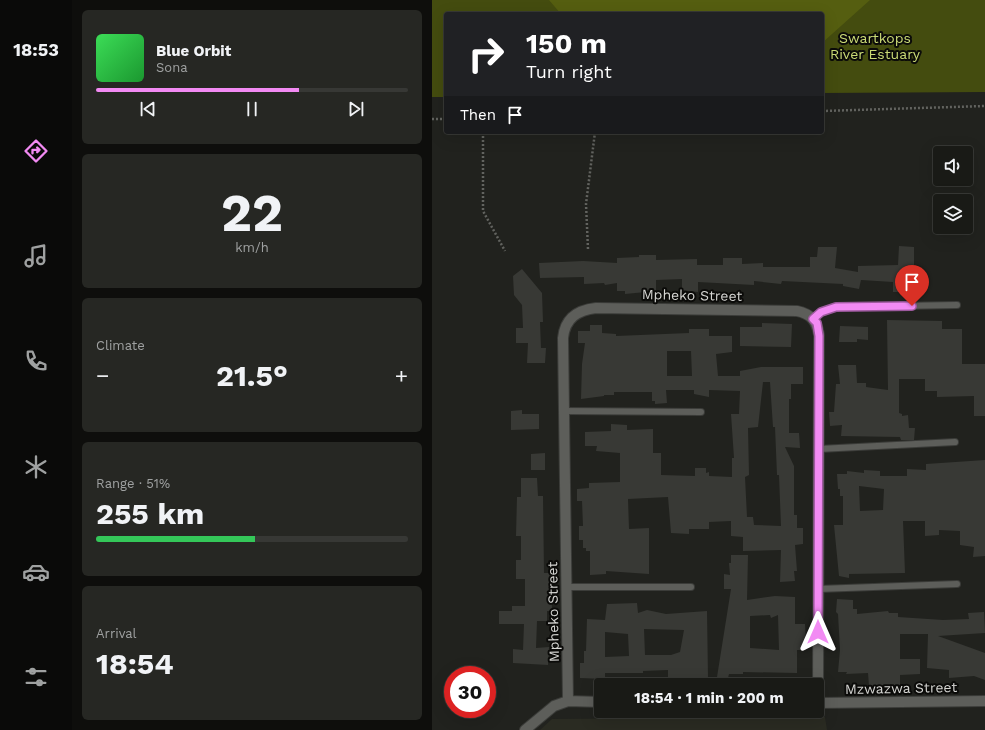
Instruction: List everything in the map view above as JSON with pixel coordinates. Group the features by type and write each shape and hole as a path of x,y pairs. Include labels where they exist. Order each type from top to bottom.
{"street":[{"name":"Mpheko Street","path":"568,702 564,330 572,316 578,311 596,308 797,311 806,313 813,319"},
{"path":"813,319 817,323 819,336 818,678"},
{"name":"Mzwazwa Street","path":"824,703 985,701"},
{"path":"525,730 554,706 568,702 594,702"}],"lane":[{"path":"813,319 821,312 836,307 957,305"},
{"path":"564,412 701,412"},
{"path":"819,449 955,442"},
{"path":"818,589 957,584"},
{"path":"566,586 692,587"}],"path":[{"path":"824,111 985,106"},
{"path":"432,119 444,119"},
{"path":"483,134 483,211 505,251"},
{"path":"588,249 586,204 595,134"}],"shaded area":[{"path":"824,717 827,730 540,730 552,719"}],"green space":[{"name":"Swartkops River Estuary","path":"432,0 985,0 985,92 824,93 824,12 444,12 444,97 432,97"},
{"path":"549,0 870,0 824,41 824,12 559,12"}],"building":[{"path":"899,246 914,247 914,287 904,287 903,292 893,292 893,282 861,280 859,289 843,286 843,284 782,281 781,284 754,281 754,285 698,282 698,292 682,290 682,279 656,280 656,291 625,294 625,291 617,291 617,283 605,285 604,283 584,284 584,277 540,278 539,263 583,261 617,263 617,258 639,257 639,255 656,255 656,260 697,259 697,265 723,265 723,258 742,258 742,264 763,263 763,267 810,267 810,257 817,257 818,247 837,247 835,268 858,272 858,266 898,265"},
{"path":"522,269 542,293 543,322 540,322 541,348 546,348 545,363 527,363 528,343 516,343 516,328 523,328 522,305 514,295 513,276"},
{"path":"887,320 942,321 942,329 962,329 962,364 985,364 985,416 974,416 974,396 937,397 937,391 925,391 925,379 899,379 899,413 902,414 902,416 908,415 909,428 915,428 914,440 901,440 900,437 841,436 842,425 830,426 829,412 834,412 836,384 840,384 838,365 856,365 857,383 866,383 866,387 888,390"},
{"path":"762,323 792,324 791,347 740,346 740,327 762,327"},
{"path":"590,325 602,325 602,333 616,334 616,336 689,333 689,329 709,329 709,336 732,336 732,352 716,354 718,376 740,376 740,371 761,367 803,367 803,384 791,384 791,399 789,399 789,433 799,433 800,448 785,447 794,466 794,515 797,515 797,528 803,528 803,544 795,545 797,571 794,571 795,581 780,582 781,550 743,551 743,537 731,536 731,521 709,522 709,529 689,529 689,534 671,533 668,497 628,499 629,529 649,528 649,574 606,571 606,574 590,575 590,551 586,551 586,548 583,548 583,540 579,540 579,526 583,526 582,501 577,501 577,489 589,488 589,483 620,482 620,453 596,451 597,446 585,446 585,432 611,431 611,424 627,425 627,430 653,429 653,453 661,453 661,475 695,476 695,468 706,468 706,473 709,472 709,476 732,477 732,458 734,458 731,414 739,414 740,391 709,390 709,397 694,394 694,390 666,390 667,403 655,404 655,401 652,401 652,392 614,392 614,395 604,395 581,399 582,364 585,343 578,343 578,331 590,331","holes":["667,351 691,351 692,376 667,376","763,382 770,382 773,427 775,427 777,475 779,475 781,526 754,525 753,517 747,517 745,477 749,475 748,428 758,427"]},
{"path":"840,326 868,327 868,340 857,339 857,342 839,342"},
{"path":"522,410 522,414 539,414 539,429 511,430 511,411"},
{"path":"545,453 545,470 531,470 531,454"},
{"path":"985,460 985,556 973,557 974,547 960,545 960,531 939,530 939,535 925,536 925,521 903,521 905,573 849,574 849,578 839,576 834,525 843,525 843,496 840,496 840,489 838,489 837,474 847,474 847,471 864,473 864,470 880,471 880,476 907,476 907,469 926,470 926,464","holes":["859,486 884,489 883,510 860,511"]},
{"path":"521,478 537,478 538,496 543,496 544,573 551,573 552,611 547,611 547,621 537,621 536,648 549,647 548,665 513,663 513,649 523,650 524,624 499,624 499,611 512,611 512,606 525,606 525,579 516,579 516,560 521,560 521,536 516,536 517,497 521,497"},
{"path":"731,555 748,555 747,600 775,596 795,597 795,624 805,624 806,642 806,650 797,650 797,673 743,672 743,674 729,674 728,678 717,677 731,589 724,589 724,574 730,575 729,563 731,563","holes":["770,615 771,618 778,615 779,650 750,648 750,616"]},
{"path":"837,599 853,600 853,609 857,609 857,614 888,611 889,613 898,613 898,617 943,620 969,619 968,613 984,612 985,633 938,636 985,653 985,680 974,676 949,678 949,670 927,668 928,634 900,634 900,659 920,659 920,674 900,675 900,685 869,686 868,673 846,674 847,672 838,672 840,650 838,614 836,612"},
{"path":"637,603 638,613 647,610 666,614 707,611 708,678 668,678 668,670 643,671 643,673 605,673 605,678 580,678 580,663 584,663 584,651 586,651 587,619 605,620 607,604","holes":["644,629 684,630 680,652 671,655 645,655","605,632 628,634 629,656 605,657"]}],"route":[{"path":"818,632 819,336 817,323 813,319 821,312 836,307 912,306"}]}
